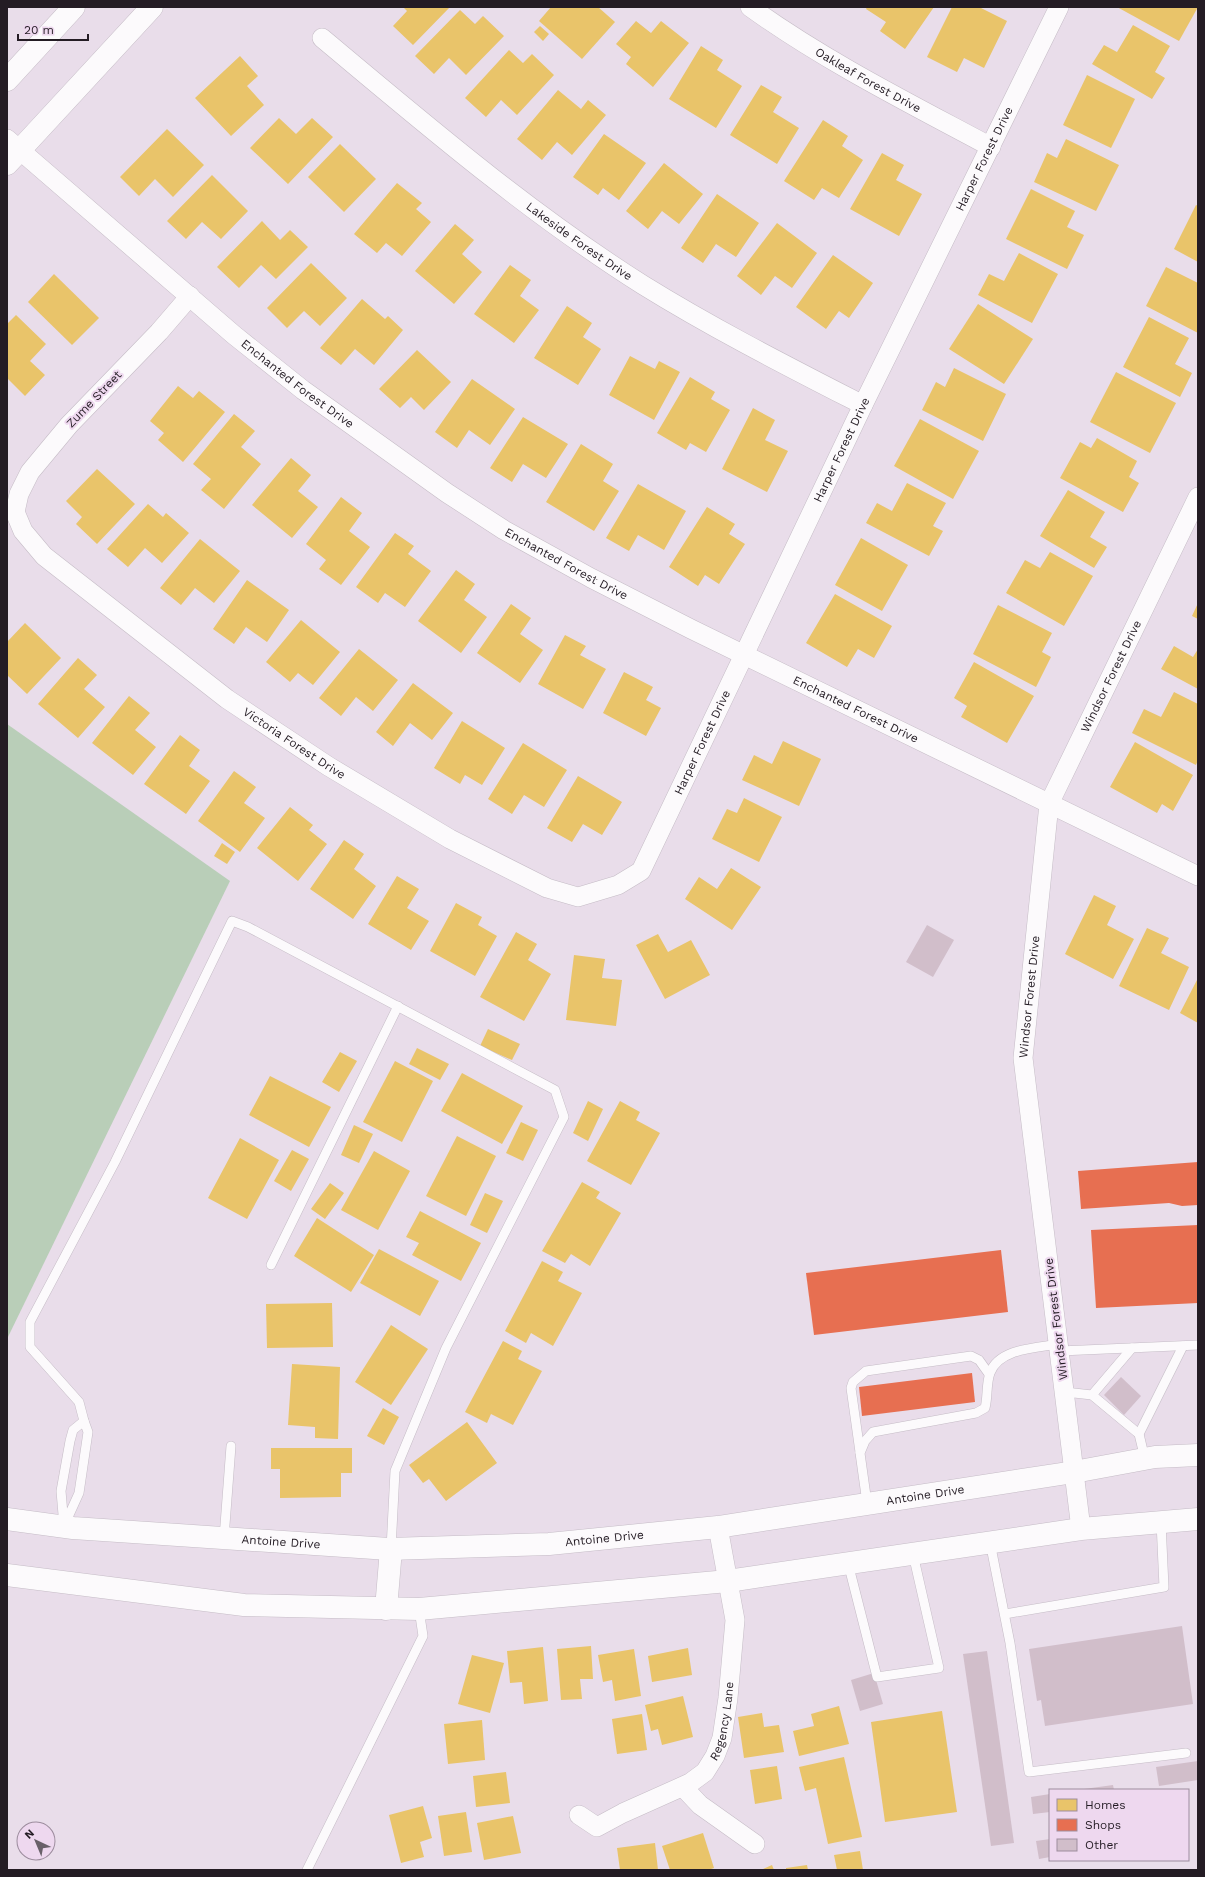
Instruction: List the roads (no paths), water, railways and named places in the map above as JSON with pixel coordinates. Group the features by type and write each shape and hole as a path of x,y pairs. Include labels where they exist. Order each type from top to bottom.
{"main road":[{"path":"7,80 74,7"},
{"path":"11,151 152,7"},
{"name":"Antoine Drive","path":"7,1519 64,1526 391,1549 549,1544 718,1526 1074,1472 1145,1459 1198,1455"},
{"path":"7,1575 244,1605 419,1609 728,1581 1081,1529 1198,1519"},
{"path":"386,1609 391,1549"}],"street":[{"name":"Oakleaf Forest Drive","path":"750,7 793,37 874,84 991,146"},
{"name":"Harper Forest Drive","path":"618,885 641,870 863,405 1059,7"},
{"name":"Lakeside Forest Drive","path":"322,38 437,134 559,228 643,285 746,344 863,405"},
{"name":"Enchanted Forest Drive","path":"11,151 303,390 440,488 504,530 591,578 743,654 1198,876"},
{"name":"Zume Street","path":"15,512 19,494 30,472 64,430 159,332 190,296"},
{"name":"Windsor Forest Drive","path":"1081,1529 1024,1058 1049,804 1198,496"},
{"name":"Victoria Forest Drive","path":"15,512 23,531 44,556 227,698 328,766 450,838 547,888 578,897 618,885"},
{"name":"Regency Lane","path":"579,1815 597,1827 623,1813 683,1787 705,1772 716,1756 722,1738 728,1698 735,1620 718,1526"},
{"path":"683,1787 700,1804 755,1844"}],"lane":[{"path":"64,1526 79,1493 88,1432 79,1402 30,1347 30,1322 115,1162 232,921 248,927 555,1090 564,1117 446,1348 395,1471 391,1549"},
{"path":"271,1265 398,1006"},
{"path":"860,1453 865,1441 872,1432 976,1413 985,1408 988,1397 990,1374 1005,1355 1059,1347 1132,1348 1198,1345"},
{"path":"1139,1434 1183,1346"},
{"path":"1092,1395 1132,1348"},
{"path":"867,1503 851,1388 853,1382 866,1371 970,1356 979,1360 990,1374"},
{"path":"1064,1392 1092,1395 1139,1434 1145,1459"},
{"path":"64,1526 62,1491 70,1440 73,1430 84,1421"},
{"path":"224,1538 231,1446"},
{"path":"1005,1614 1164,1587 1161,1522"},
{"path":"990,1542 1005,1614 1029,1772 1186,1753"},
{"path":"848,1563 877,1677 939,1668 913,1554"},
{"path":"307,1870 423,1636 419,1609"}]}
